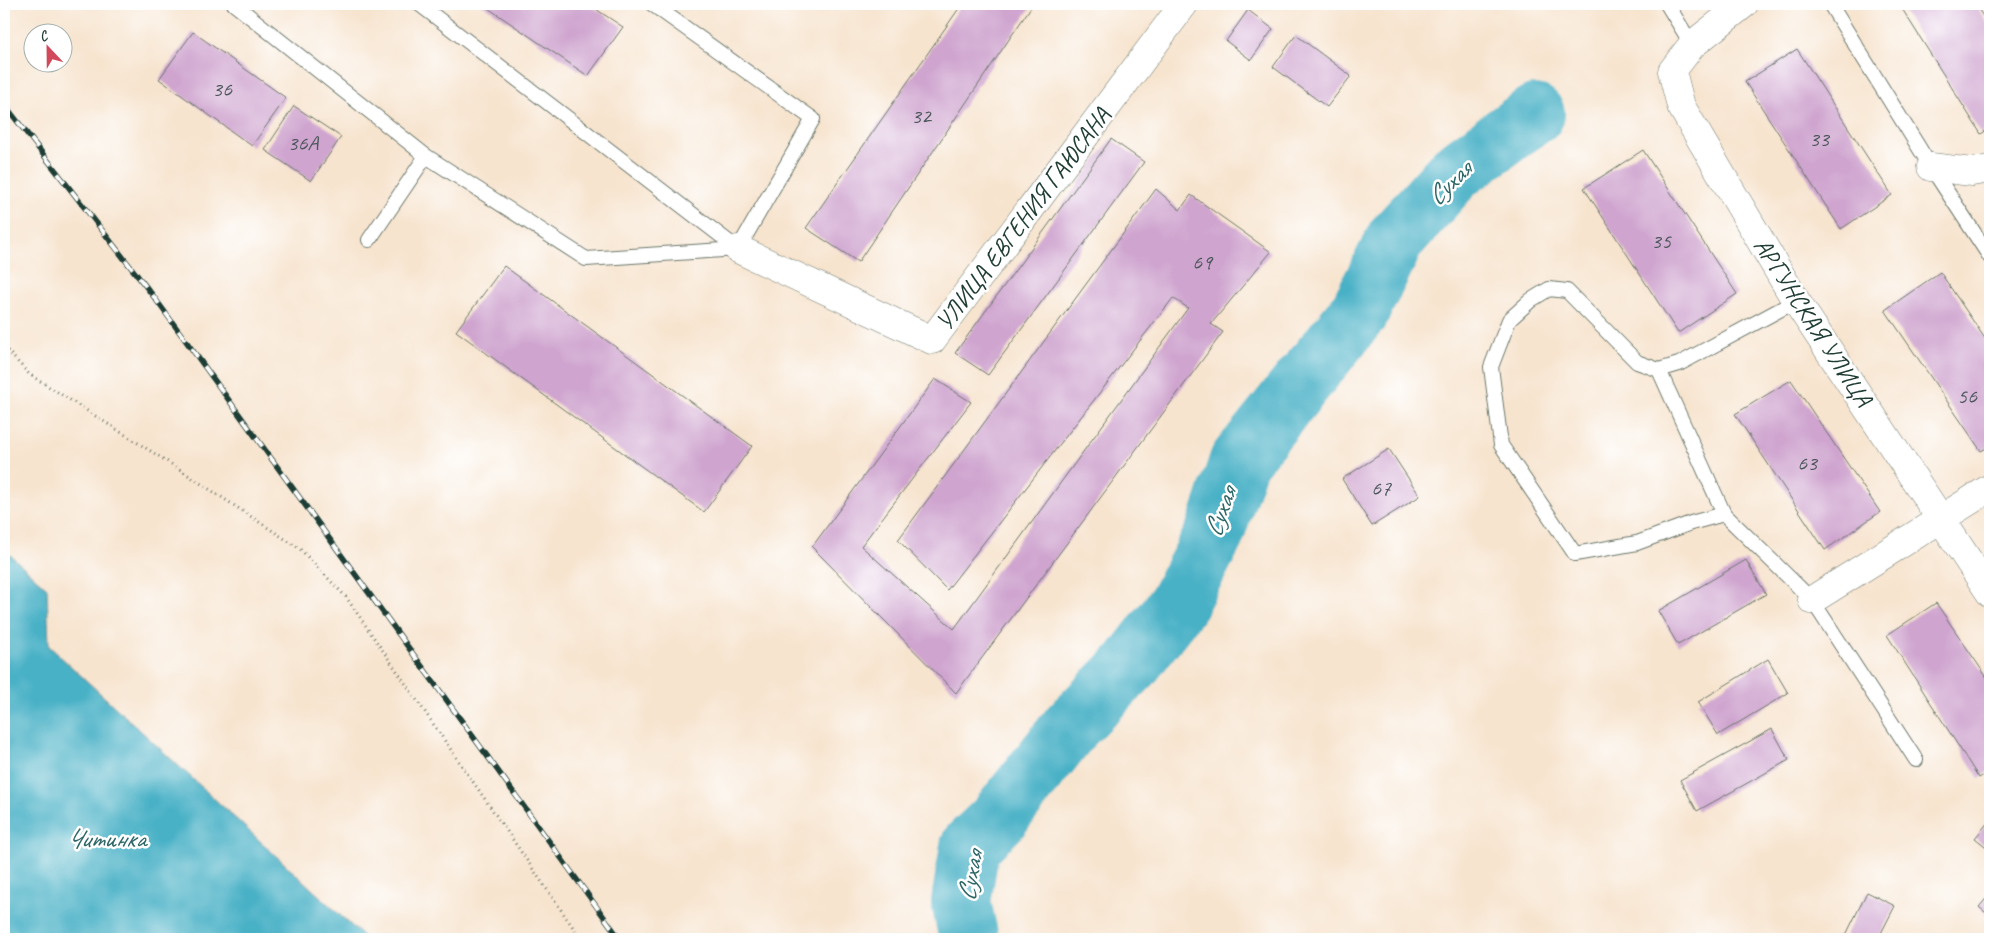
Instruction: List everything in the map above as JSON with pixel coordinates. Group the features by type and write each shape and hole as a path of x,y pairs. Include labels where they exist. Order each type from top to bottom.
{"street":[{"name":"УЛИЦА ЕВГЕНИЯ ГАЮСАНА","path":"738,249 932,340 1184,4"},
{"path":"1692,45 1744,4"},
{"name":"АРГУНСКАЯ УЛИЦА","path":"1692,45 1672,71 1681,106 1796,301 1990,593"},
{"path":"1931,167 1972,172 1990,169"},
{"path":"1812,600 1990,488"}],"lane":[{"name":"УЛИЦА ЕВГЕНИЯ ГАЮСАНА","path":"234,4 426,156 586,259 738,249"},
{"path":"419,4 738,249 813,119 661,6"},
{"path":"1667,4 1692,45"},
{"path":"1830,4 1931,167 1990,257"},
{"path":"369,240 426,156"},
{"path":"1724,514 1691,523 1637,543 1575,554 1501,445 1492,368 1509,320 1531,300 1549,289 1568,291 1637,362 1659,370 1679,364 1796,301"},
{"path":"1659,370 1724,514 1812,600 1916,760"}],"path":[{"path":"4,347 29,374 179,469 300,549 346,597 581,939"}],"water":[{"name":"Читинка","path":"4,536 9,554 47,588 49,646 366,939 4,939"}],"building":[{"path":"482,4 588,4 623,27 588,76"},
{"path":"962,4 1033,4 858,262 806,228"},
{"path":"1899,4 1975,4 1990,27 1990,128 1981,134"},
{"path":"1248,10 1273,29 1251,60 1226,41"},
{"path":"193,32 286,98 252,146 159,79"},
{"path":"1296,35 1351,76 1327,107 1273,67"},
{"path":"1797,49 1892,195 1841,229 1745,82"},
{"path":"294,106 341,137 311,181 265,150"},
{"path":"1111,139 1144,162 988,375 955,353"},
{"path":"1643,150 1737,294 1678,333 1584,188"},
{"path":"1156,189 1180,210 1191,195 1271,252 1211,324 1223,332 956,693 812,547 935,379 971,402 861,546 954,629 1188,308 1173,298 947,590 898,540"},
{"path":"504,266 752,446 704,512 456,331"},
{"path":"1940,272 1990,346 1990,446 1981,451 1885,310"},
{"path":"1791,380 1880,512 1825,550 1735,414"},
{"path":"1389,449 1420,496 1372,526 1342,479"},
{"path":"1746,560 1766,594 1678,645 1658,611"},
{"path":"1936,603 1990,682 1990,771 1979,778 1887,635"},
{"path":"1768,659 1788,693 1718,735 1698,702"},
{"path":"1772,729 1789,760 1697,811 1680,780"},
{"path":"1990,820 1990,850 1975,838"},
{"path":"1867,892 1895,906 1878,939 1844,939"},
{"path":"1990,894 1990,916 1979,907"}],"waterway":[{"name":"Сухая","path":"969,939 961,902 970,846 998,819 1071,726 1131,665 1177,605 1214,535 1239,461 1359,312 1396,238 1456,171 1535,114"}],"railway":[{"path":"4,104 154,297 620,939"}]}
